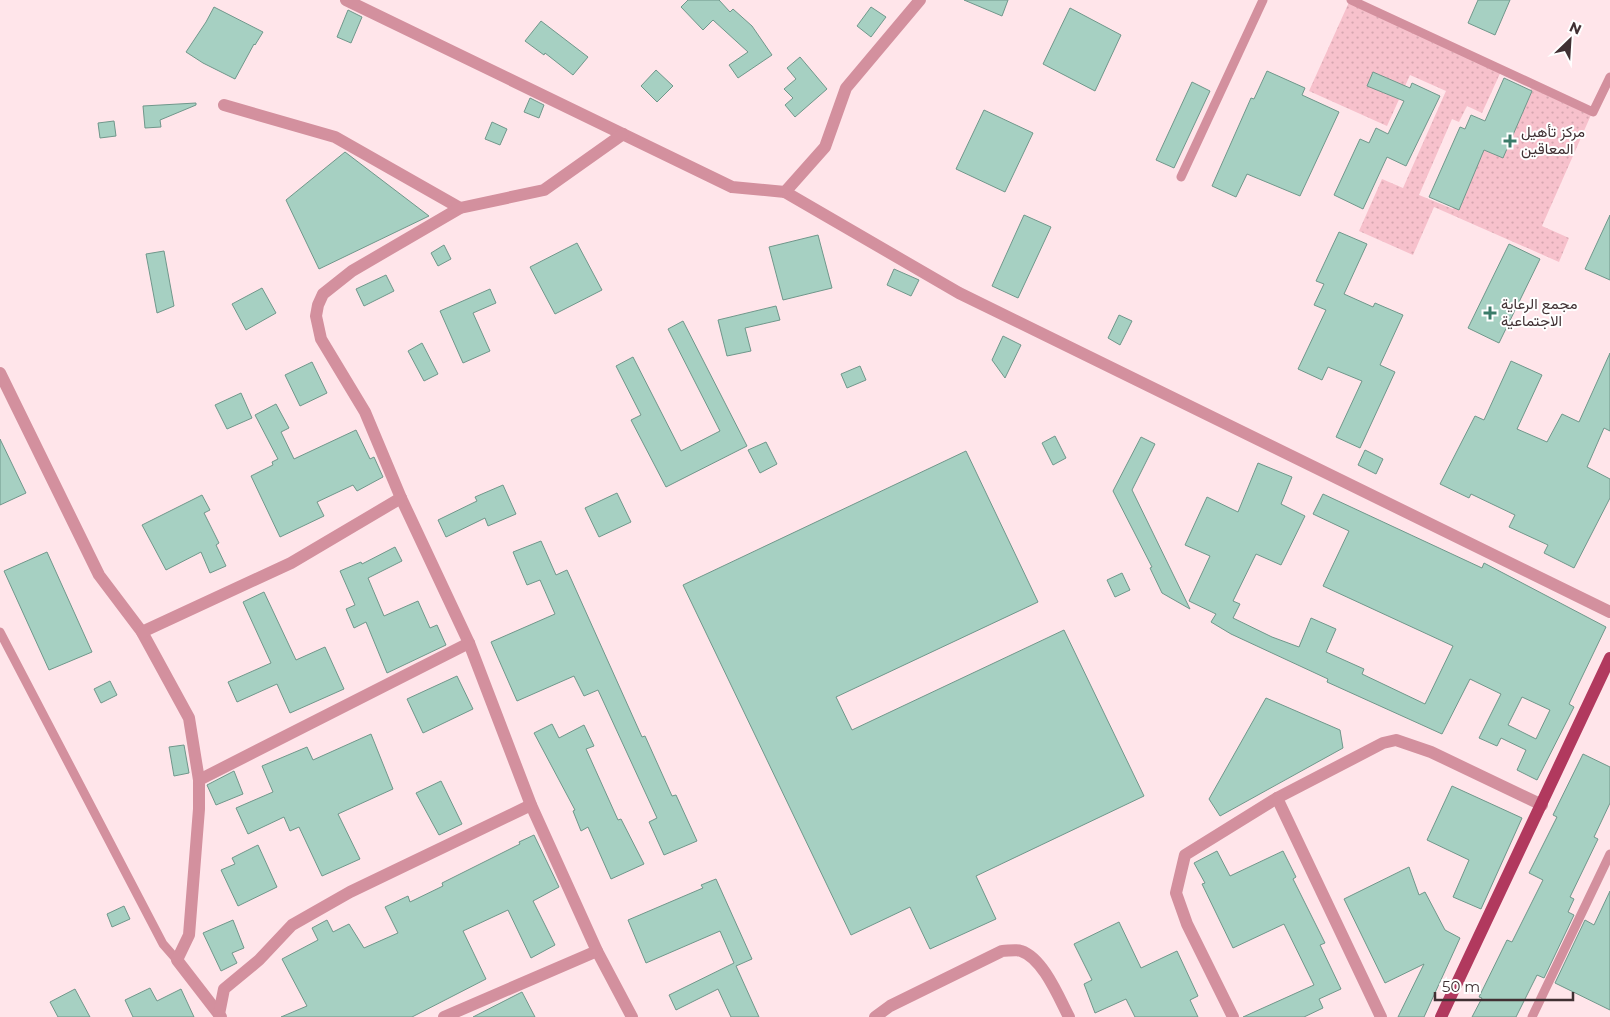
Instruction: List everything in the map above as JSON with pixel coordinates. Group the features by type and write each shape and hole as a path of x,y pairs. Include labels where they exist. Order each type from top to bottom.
{"main road":[{"path":"1440,1017 1610,658"}],"street":[{"path":"346,0 732,187 785,192 959,293 1610,612"},
{"path":"785,192 825,148 846,88 920,0"},
{"path":"224,105 335,137 460,208"},
{"path":"623,134 544,190 460,208 352,271 323,294 316,316 321,339 365,412 401,498 469,644 531,805 597,951 632,1017"},
{"path":"0,373 99,575 142,632 189,718 199,780 199,809 193,863 190,927 184,949 177,960 220,1016"},
{"path":"142,632 291,563 401,498"},
{"path":"199,780 469,644"},
{"path":"1233,1017 1187,924 1176,893 1185,855 1277,798 1383,744 1396,740 1431,752 1542,804"},
{"path":"1277,798 1381,1017"},
{"path":"220,1016 224,989 259,960 292,925 350,892 531,805"},
{"path":"875,1017 893,1011 1002,951 1020,950 1033,956 1052,984 1069,1017"},
{"path":"444,1017 597,951"}],"lane":[{"path":"1181,177 1263,0"},
{"path":"1351,0 1594,112 1610,77"},
{"path":"0,632 163,944 177,960"},
{"path":"1532,1017 1610,854"}],"shaded area":[{"path":"1350,0 1503,67 1482,113 1467,106 1459,122 1452,119 1419,195 1453,209 1481,146 1502,155 1531,88 1591,115 1542,226 1569,238 1559,262 1434,207 1413,255 1359,231 1382,179 1403,188 1446,91 1410,75 1387,126 1309,91"}],"building":[{"path":"688,0 719,0 730,12 733,9 752,26 772,55 738,78 729,65 748,52 713,20 703,30 681,7"},
{"path":"964,0 1008,0 1002,16"},
{"path":"1478,0 1510,0 1495,35 1468,23"},
{"path":"214,7 263,32 254,44 235,79 186,52"},
{"path":"871,7 886,17 871,37 857,26"},
{"path":"1070,8 1121,35 1095,91 1043,64"},
{"path":"348,10 362,17 351,43 337,37"},
{"path":"541,21 588,57 573,75 545,53 544,55 525,41"},
{"path":"800,57 827,89 795,117 785,105 793,98 784,89 796,79 787,68"},
{"path":"656,70 673,86 657,102 641,86"},
{"path":"1267,71 1305,88 1302,95 1339,112 1300,196 1247,174 1236,197 1212,186 1251,98 1254,99"},
{"path":"1373,72 1410,88 1412,83 1440,96 1406,166 1387,157 1363,209 1334,195 1360,139 1369,143 1376,128 1388,134 1404,101 1367,86"},
{"path":"1504,78 1532,91 1503,158 1484,150 1459,210 1429,197 1460,127 1465,129 1471,115 1485,121"},
{"path":"1192,82 1210,91 1174,168 1156,160"},
{"path":"530,98 544,105 539,118 524,112"},
{"path":"196,103 196,105 160,120 161,127 145,128 143,106"},
{"path":"984,110 1033,133 1005,192 956,169"},
{"path":"114,121 116,136 100,138 98,123"},
{"path":"492,122 507,129 500,145 485,139"},
{"path":"345,152 429,216 319,269 286,200"},
{"path":"1024,215 1051,227 1018,298 992,286"},
{"path":"1610,215 1610,280 1585,269"},
{"path":"1339,232 1367,244 1344,294 1373,307 1375,303 1403,315 1380,365 1395,372 1360,448 1336,437 1362,381 1328,367 1322,380 1298,369 1326,310 1314,305 1324,284 1316,281"},
{"path":"818,235 832,288 783,300 769,247"},
{"path":"577,243 602,290 555,314 530,267"},
{"path":"1509,244 1540,259 1499,343 1468,328"},
{"path":"444,245 451,259 438,266 431,253"},
{"path":"164,251 174,306 157,313 146,254"},
{"path":"894,269 919,280 911,296 887,285"},
{"path":"386,275 394,291 364,306 356,289"},
{"path":"262,288 276,313 246,330 232,304"},
{"path":"490,289 496,303 473,313 490,351 463,363 440,311"},
{"path":"776,306 780,320 745,328 751,351 727,356 718,320"},
{"path":"1119,315 1132,321 1120,345 1108,338"},
{"path":"683,321 747,446 666,487 631,420 641,415 616,366 633,357 681,451 720,431 668,329"},
{"path":"1003,336 1021,345 1005,378 992,360"},
{"path":"422,343 438,374 424,381 408,351"},
{"path":"1610,353 1610,431 1604,428 1587,467 1610,479 1610,498 1574,568 1544,553 1548,545 1509,527 1515,515 1471,494 1469,498 1440,484 1475,416 1484,420 1511,361 1542,375 1517,429 1547,442 1562,414 1579,422"},
{"path":"312,362 327,393 300,406 285,375"},
{"path":"860,366 866,380 847,388 841,374"},
{"path":"241,393 252,418 227,429 215,405"},
{"path":"276,404 289,428 281,432 294,459 356,430 370,459 374,457 383,477 357,491 353,485 317,502 324,516 280,537 251,476 273,465 272,462 278,459 255,415"},
{"path":"1055,436 1066,458 1053,465 1042,443"},
{"path":"1141,437 1155,444 1132,490 1190,609 1162,593 1150,568 1152,567 1113,491"},
{"path":"0,439 26,493 0,505"},
{"path":"766,442 777,464 760,473 748,450"},
{"path":"1365,450 1383,459 1376,474 1358,465"},
{"path":"966,451 1038,602 836,697 852,730 1064,630 1144,796 976,876 996,919 930,949 910,907 851,935 683,585"},
{"path":"1258,463 1292,477 1281,504 1305,516 1281,565 1256,554 1233,601 1240,604 1233,618 1272,637 1299,647 1311,618 1336,629 1326,652 1364,669 1362,674 1425,704 1453,646 1323,586 1349,531 1313,514 1323,494 1482,568 1484,563 1606,627 1569,704 1574,707 1537,780 1517,770 1526,750 1501,738 1497,746 1479,738 1501,694 1470,679 1442,734 1327,682 1328,679 1231,634 1211,622 1216,614 1189,601 1210,556 1185,545 1207,497 1238,512","holes":["1522,697 1550,710 1536,739 1508,725"]},
{"path":"503,485 516,514 488,526 485,518 446,537 438,520 477,501 475,497"},
{"path":"617,493 631,522 599,537 585,508"},
{"path":"202,495 210,510 204,513 219,543 216,545 226,566 210,573 201,552 166,570 142,525"},
{"path":"541,541 556,575 567,570 642,737 645,736 672,796 676,795 697,841 664,855 649,822 657,818 598,690 584,696 574,676 517,701 491,642 555,614 540,580 527,585 513,552"},
{"path":"395,547 402,561 368,578 384,616 418,601 430,628 437,625 446,645 387,673 366,622 354,628 346,609 355,605 340,571 361,562 362,564"},
{"path":"47,552 92,652 49,670 4,571"},
{"path":"1122,573 1130,590 1115,597 1107,580"},
{"path":"264,592 296,660 325,647 344,689 290,713 277,684 237,702 228,682 271,663 243,602"},
{"path":"457,676 473,709 423,733 407,699"},
{"path":"110,681 117,695 101,703 94,689"},
{"path":"1266,698 1340,730 1343,748 1220,816 1209,799"},
{"path":"552,724 559,738 584,725 594,746 586,749 618,820 621,819 644,864 611,879 588,827 581,831 573,811 575,810 534,733"},
{"path":"371,734 393,789 338,814 360,859 322,876 299,827 290,831 284,817 248,834 236,808 273,792 262,766 307,747 313,760"},
{"path":"184,745 189,773 174,776 169,747"},
{"path":"1583,754 1610,767 1610,803 1594,837 1598,839 1570,897 1574,899 1568,912 1574,915 1544,978 1537,975 1516,1017 1472,1017 1482,998 1479,997 1507,940 1512,942 1543,880 1529,873 1557,817 1553,815"},
{"path":"234,771 243,794 216,805 207,785"},
{"path":"441,781 462,824 439,835 416,793"},
{"path":"1452,786 1522,818 1481,909 1453,897 1469,860 1427,840"},
{"path":"534,835 559,887 533,901 555,945 531,958 508,910 463,931 486,979 412,1017 281,1017 307,1006 282,959 318,940 312,928 327,920 333,932 349,924 364,948 398,933 385,907 408,896 410,902 443,886 442,883 520,844 519,842"},
{"path":"258,845 277,887 238,906 221,870 235,864 232,858"},
{"path":"1217,851 1230,876 1283,851 1296,877 1293,879 1325,943 1320,945 1341,989 1319,999 1323,1008 1304,1017 1243,1017 1314,985 1284,924 1233,948 1202,884 1205,883 1194,863"},
{"path":"1409,867 1419,895 1425,892 1445,930 1460,938 1424,1017 1398,1017 1424,964 1385,983 1344,899"},
{"path":"716,879 752,959 736,966 759,1017 731,1017 718,989 676,1010 669,995 734,963 720,931 646,963 628,920 703,888 701,885"},
{"path":"1610,891 1610,1010 1555,983 1585,920 1594,925"},
{"path":"124,906 130,919 112,927 107,914"},
{"path":"233,920 244,948 232,953 237,963 221,971 203,933"},
{"path":"1119,922 1141,968 1177,951 1198,996 1190,1000 1198,1017 1135,1017 1126,999 1095,1013 1084,984 1092,980 1074,944"},
{"path":"150,988 157,1001 181,989 194,1017 133,1017 125,1000"},
{"path":"75,989 90,1017 58,1017 50,1002"},
{"path":"522,992 535,1017 473,1017 516,995"}],"place":[{"name":"مركز تأهيل المعاقين","path":"1510,141"},
{"name":"مجمع الرعاية الاجتماعية","path":"1490,313"}]}
